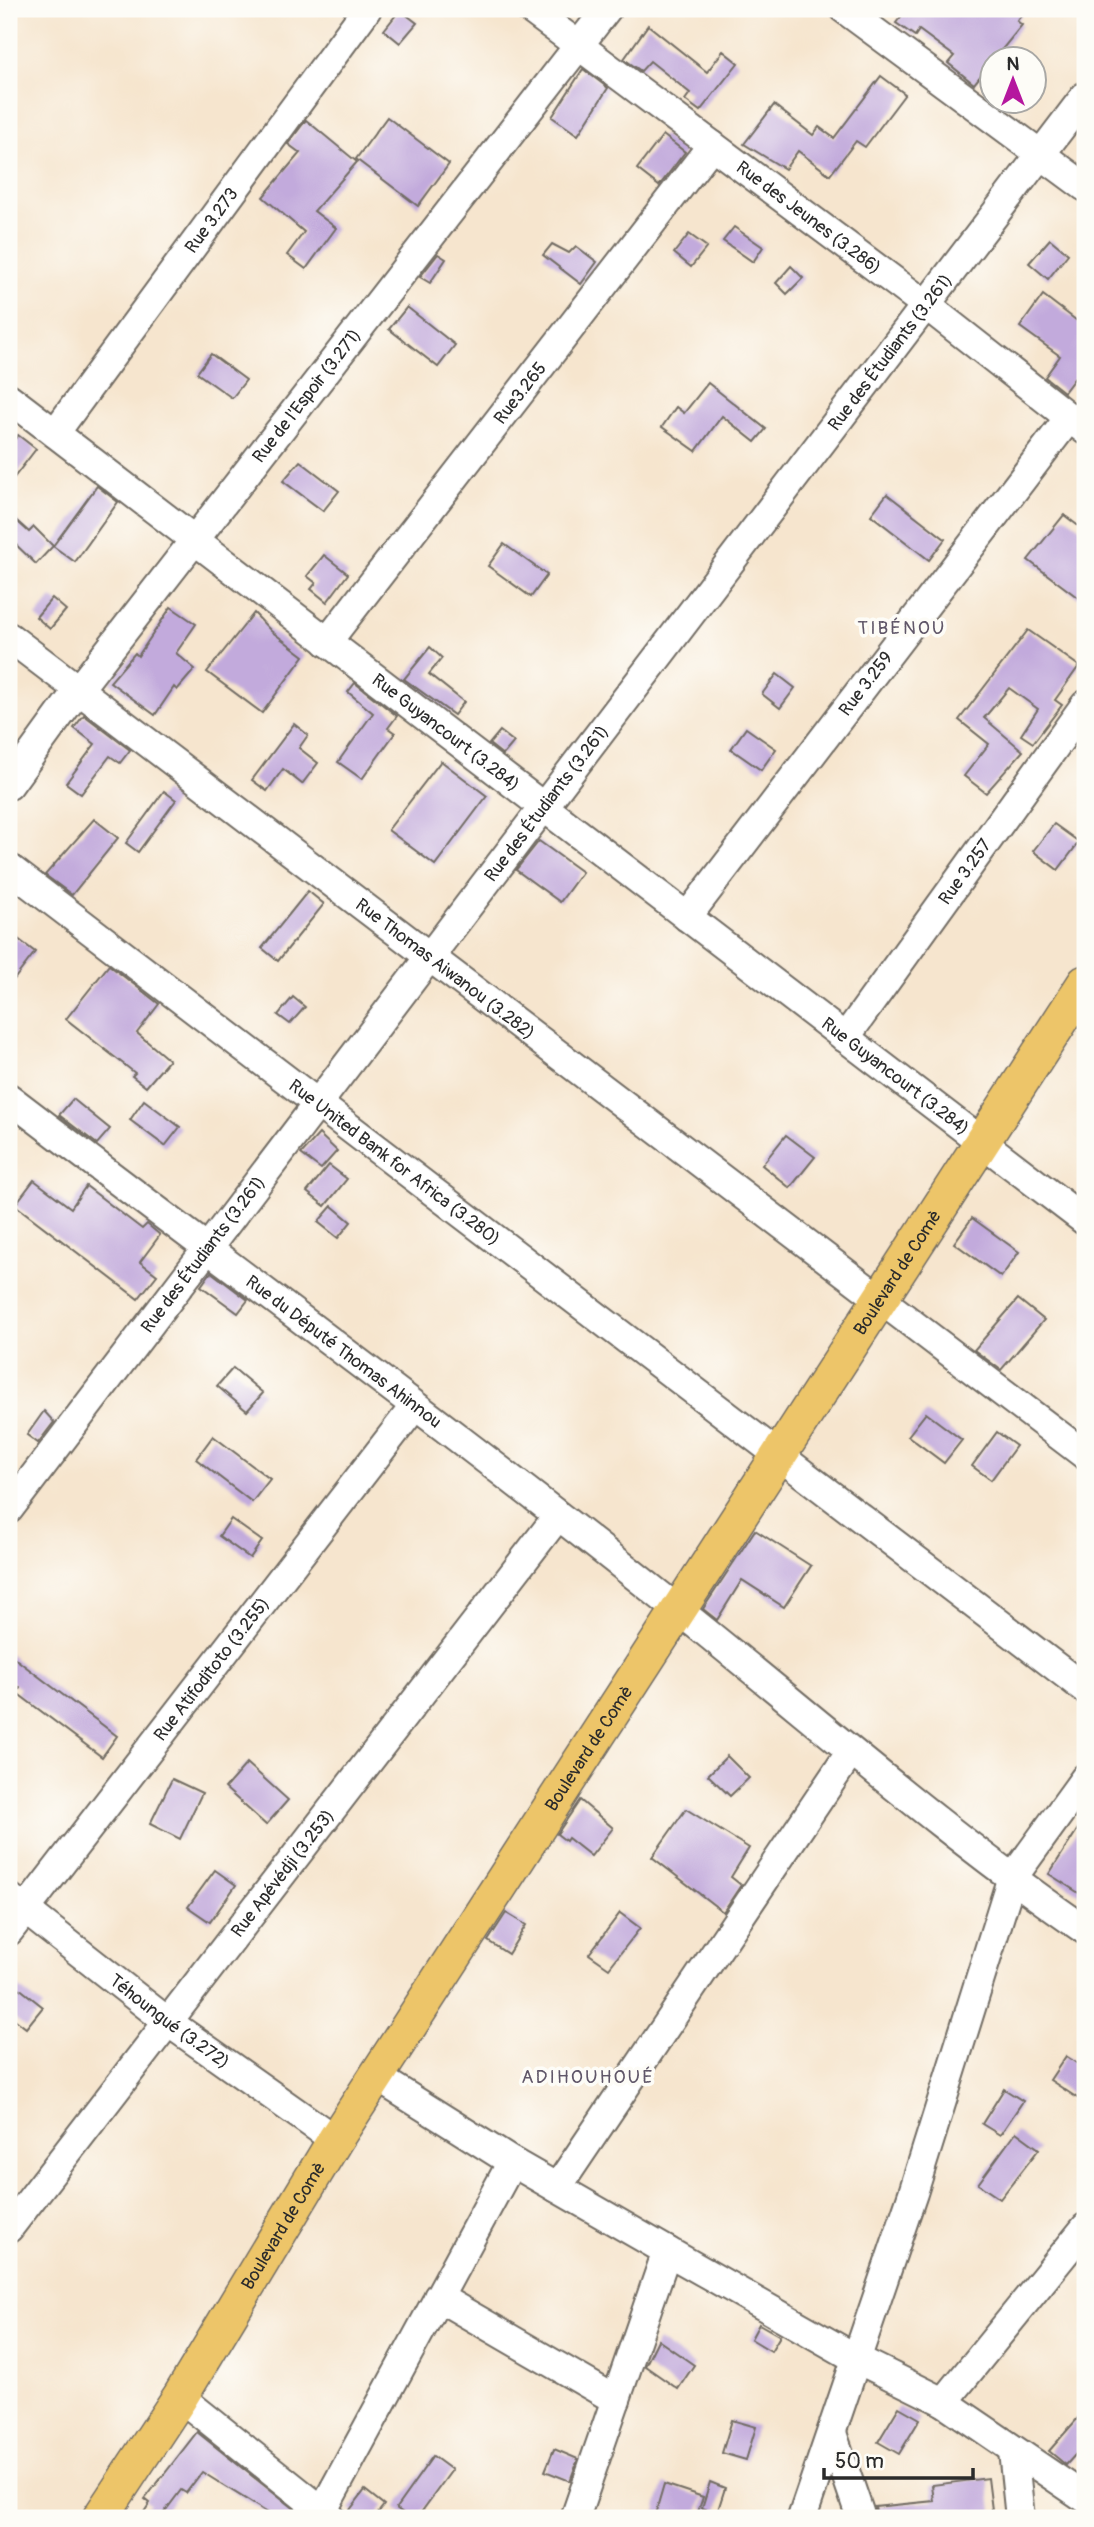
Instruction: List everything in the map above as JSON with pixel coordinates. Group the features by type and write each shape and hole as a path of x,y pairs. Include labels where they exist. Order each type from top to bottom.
{"main road":[{"name":"Boulevard de Comè","path":"100,2518 180,2397 335,2140 678,1609 781,1456 1085,983"}],"street":[{"name":"Rue 3.273","path":"55,433 367,9"},
{"name":"Rue des Jeunes (3.286)","path":"530,9 926,305 1077,424"},
{"name":"Rue de l'Espoir (3.271)","path":"9,785 78,690 607,9"},
{"path":"844,9 1085,187"},
{"name":"Rue des Étudiants (3.261)","path":"9,1509 1085,96"},
{"name":"Rue3.265","path":"327,642 712,145"},
{"name":"Rue Guyancourt (3.284)","path":"9,398 983,1143 1082,1213"},
{"name":"Rue 3.259","path":"687,917 1077,424"},
{"name":"Rue Thomas Aiwanou (3.282)","path":"9,637 1085,1455"},
{"name":"Rue 3.257","path":"845,1038 1085,705"},
{"name":"Rue United Bank for Africa (3.280)","path":"9,868 1085,1689"},
{"name":"Rue du Député Thomas Ahinnou","path":"9,1098 678,1609 850,1753 1011,1880 1085,1930"},
{"name":"Rue Atifoditoto (3.255)","path":"14,1913 414,1407"},
{"name":"Rue Apévédji (3.253)","path":"9,2228 557,1517"},
{"path":"557,2188 850,1753"},
{"path":"802,2518 857,2359 1011,1880 1085,1778"},
{"name":"Téhoungué (3.272)","path":"14,1913 335,2140"},
{"path":"377,2077 557,2188 857,2359 944,2402 1085,2498"},
{"path":"180,2397 326,2515 438,2297 512,2162"},
{"path":"944,2402 1085,2228"},
{"path":"575,2518 667,2251"},
{"path":"438,2297 616,2400"},
{"path":"832,2433 861,2518"},
{"path":"1013,2451 1020,2518"}],"building":[{"path":"907,9 1026,9 1017,21 1022,25 1005,46 978,46 978,79 974,84 948,63 954,56 919,30 915,36 896,23"},
{"path":"400,10 417,23 400,43 384,30"},
{"path":"648,25 707,72 723,51 738,63 700,111 685,100 690,93 650,61 641,71 624,59"},
{"path":"583,69 608,88 578,135 552,117"},
{"path":"881,76 905,94 865,147 856,141 830,175 798,151 785,169 744,144 774,105 813,135 819,127 834,138"},
{"path":"387,117 449,164 418,206 356,159"},
{"path":"306,120 357,162 314,211 336,228 306,269 287,255 304,232 263,197 300,153 288,144"},
{"path":"663,135 685,152 659,186 637,169"},
{"path":"734,227 763,247 753,262 723,241"},
{"path":"689,234 707,247 691,267 674,253"},
{"path":"1050,239 1068,254 1048,279 1029,263"},
{"path":"552,244 569,253 576,246 597,262 581,284 543,255"},
{"path":"438,254 446,259 430,283 420,277"},
{"path":"791,266 803,278 787,294 776,283"},
{"path":"1043,295 1085,327 1085,364 1064,392 1045,377 1060,356 1020,327"},
{"path":"407,307 455,345 438,367 389,329"},
{"path":"211,354 246,380 232,398 197,373"},
{"path":"708,383 766,429 755,442 722,416 696,451 662,427 676,407 684,413"},
{"path":"18,435 36,449 9,484 9,447"},
{"path":"300,461 339,491 323,511 283,481"},
{"path":"97,486 118,502 75,562 53,546"},
{"path":"887,494 945,539 929,560 871,515"},
{"path":"9,514 29,532 34,527 53,546 36,564 9,538"},
{"path":"1064,515 1085,531 1085,603 1028,560"},
{"path":"504,544 547,575 531,597 488,566"},
{"path":"324,555 348,574 327,602 311,589 316,583 307,576"},
{"path":"52,598 66,610 50,629 36,617"},
{"path":"171,607 196,624 176,653 195,669 177,690 174,687 155,715 110,682 135,653 138,656"},
{"path":"254,613 271,631 304,656 262,713 207,672"},
{"path":"1028,630 1079,666 1055,700 1062,705 1033,743 1021,735 1038,709 1009,688 984,718 1023,751 986,793 964,776 989,744 959,720"},
{"path":"430,647 442,658 429,674 464,702 454,715 404,679"},
{"path":"777,674 795,688 780,708 762,694"},
{"path":"355,683 397,716 388,728 395,733 362,779 338,762 373,713 348,692"},
{"path":"84,715 130,750 120,763 110,756 81,794 66,783 95,744 74,728"},
{"path":"294,724 308,735 299,748 318,763 302,784 283,769 267,791 252,780"},
{"path":"746,728 776,749 761,770 731,749"},
{"path":"500,731 514,742 503,755 489,744"},
{"path":"441,761 487,796 435,865 388,830"},
{"path":"164,791 176,800 138,852 126,843"},
{"path":"94,819 118,838 72,895 45,875"},
{"path":"1054,824 1079,842 1058,870 1033,851"},
{"path":"539,841 582,872 560,902 516,870"},
{"path":"308,891 324,904 278,961 262,948"},
{"path":"9,932 35,952 9,986"},
{"path":"109,965 159,1004 137,1033 169,1060 146,1087 132,1076 135,1073 66,1019"},
{"path":"293,997 305,1007 290,1024 278,1015"},
{"path":"73,1099 110,1129 97,1144 59,1115"},
{"path":"144,1100 180,1127 165,1146 130,1120"},
{"path":"319,1134 337,1151 321,1169 301,1154"},
{"path":"786,1135 815,1157 790,1188 762,1165"},
{"path":"329,1165 347,1179 325,1206 307,1192"},
{"path":"34,1180 71,1208 86,1186 142,1229 147,1224 160,1235 140,1262 157,1275 138,1299 15,1205"},
{"path":"332,1206 351,1222 338,1238 318,1222"},
{"path":"972,1218 1019,1252 1001,1277 954,1243"},
{"path":"211,1272 248,1300 238,1313 201,1286"},
{"path":"1018,1299 1044,1320 1001,1370 974,1350"},
{"path":"233,1368 263,1393 247,1411 217,1386"},
{"path":"44,1411 54,1422 38,1443 27,1435"},
{"path":"926,1413 962,1440 944,1463 908,1436"},
{"path":"997,1432 1016,1446 991,1480 972,1466"},
{"path":"213,1436 270,1479 252,1502 196,1459"},
{"path":"231,1519 262,1541 250,1558 219,1536"},
{"path":"755,1530 811,1566 784,1607 742,1580 717,1620 703,1609"},
{"path":"9,1654 117,1736 102,1757 17,1693 20,1688 9,1680"},
{"path":"727,1756 749,1778 730,1796 708,1775"},
{"path":"247,1763 288,1800 266,1825 225,1788"},
{"path":"172,1779 202,1793 180,1839 150,1824"},
{"path":"580,1800 613,1828 591,1856 568,1838 566,1841 557,1834"},
{"path":"686,1809 749,1848 731,1877 741,1885 723,1912 652,1857"},
{"path":"1085,1818 1085,1897 1049,1874"},
{"path":"215,1870 236,1885 210,1922 188,1907"},
{"path":"506,1913 526,1925 508,1954 488,1941"},
{"path":"620,1913 640,1928 609,1968 589,1954"},
{"path":"9,1980 43,2007 26,2028 9,2015"},
{"path":"1066,2056 1085,2069 1085,2103 1050,2080"},
{"path":"1004,2089 1023,2101 1000,2135 982,2124"},
{"path":"1016,2132 1039,2149 1000,2199 978,2184"},
{"path":"759,2324 780,2336 771,2351 751,2339"},
{"path":"658,2340 694,2365 678,2389 645,2366"},
{"path":"899,2407 920,2419 899,2454 878,2442"},
{"path":"1085,2410 1085,2444 1066,2465 1049,2451"},
{"path":"732,2420 756,2427 746,2460 722,2453"},
{"path":"197,2432 305,2518 276,2518 202,2472 186,2493 181,2490 160,2518 140,2518 150,2503 145,2499"},
{"path":"554,2449 578,2459 570,2481 545,2471"},
{"path":"433,2456 452,2470 417,2518 410,2518 396,2508"},
{"path":"988,2478 993,2518 877,2518 875,2507 934,2501 932,2485"},
{"path":"710,2482 725,2488 717,2513 702,2508"},
{"path":"664,2484 703,2497 696,2518 654,2518"},
{"path":"365,2490 384,2505 374,2518 362,2518 350,2510"}],"district":[{"name":"TIBÉNOU","path":"902,627"},
{"name":"ADIHOUHOUÉ","path":"588,2076"}]}
